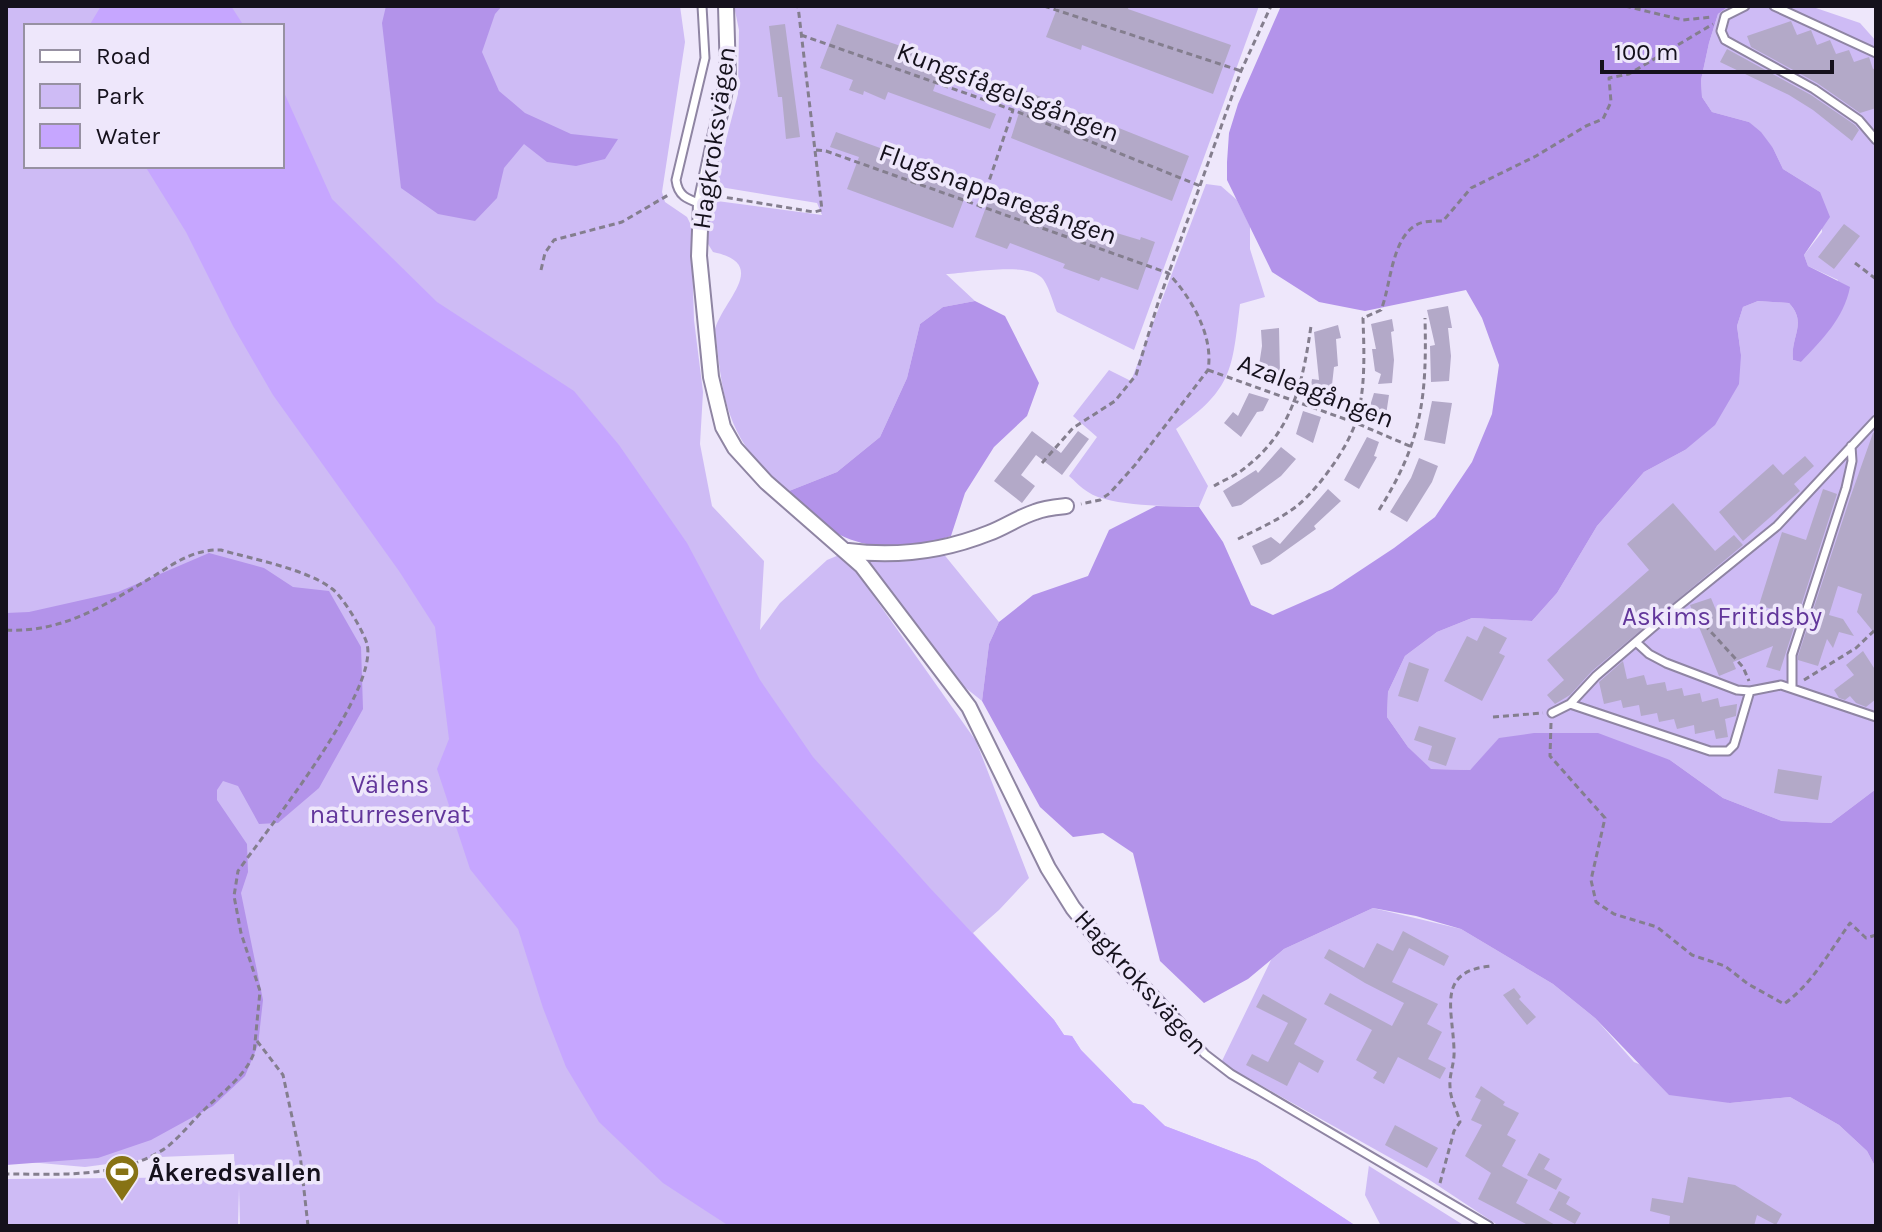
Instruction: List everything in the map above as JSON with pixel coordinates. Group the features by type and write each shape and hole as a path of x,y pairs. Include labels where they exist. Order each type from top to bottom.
{"street":[{"name":"Hagkroksvägen","path":"726,6 728,76 702,199 699,256 712,388 723,427 735,448 766,482 862,566 969,707 1048,868 1073,908 1180,1027"},
{"path":"848,551 888,555 930,549 990,533 1036,511 1066,506"}],"lane":[{"path":"702,6 705,58 676,180 677,190 689,199 702,199"},
{"path":"1745,6 1725,16 1721,31 1725,40 1801,81 1859,120 1876,140"},
{"path":"1774,6 1876,53"},
{"path":"1552,713 1570,704 1596,676 1786,518 1876,420"},
{"path":"1792,688 1792,655 1846,488 1852,461 1851,446"},
{"path":"1637,643 1666,663 1737,690 1750,691 1781,685 1876,717"},
{"path":"1570,704 1721,752 1734,745 1750,691"},
{"name":"Hagkroksvägen","path":"1180,1027 1205,1054 1231,1074 1489,1226"}],"path":[{"path":"702,199 814,212 822,210 798,6"},
{"path":"1044,6 1241,71"},
{"path":"1042,463 1073,428 1115,401 1136,375 1168,273 1241,71 1271,6"},
{"path":"1625,6 1683,20 1725,16"},
{"path":"1238,539 1298,505 1320,481 1356,423 1365,355 1363,318 1381,310 1395,255 1408,232 1418,223 1443,221 1471,188 1603,119 1611,102 1609,78 1629,74 1725,16"},
{"name":"Kungsfågelsgången","path":"801,35 1013,110 1200,186"},
{"path":"980,208 1013,110"},
{"name":"Flugsnapparegången","path":"816,150 1168,273"},
{"path":"541,270 545,253 554,240 622,222 677,190"},
{"path":"1855,263 1876,279"},
{"path":"1066,506 1089,503 1110,493 1144,455 1208,370 1211,355 1197,314 1179,284 1168,273"},
{"path":"1379,510 1399,478 1422,413 1426,371 1425,318"},
{"path":"1214,486 1245,468 1284,424 1297,401 1306,366 1311,326"},
{"name":"Azaleagången","path":"1208,370 1356,423 1412,447"},
{"path":"6,630 30,631 66,623 109,602 186,556 206,549 221,550 312,577 331,588 341,597 368,645 359,684 338,729 238,871 234,896 241,933 260,991 251,1062 237,1080 167,1146 114,1170 6,1174"},
{"path":"1683,602 1743,667 1750,691"},
{"path":"1792,688 1856,648 1876,629"},
{"path":"1493,717 1552,713 1550,756 1605,818 1591,880 1596,902 1614,914 1657,927 1692,955 1725,966 1748,984 1784,1004 1795,996 1850,923 1866,938 1876,935"},
{"path":"1437,1195 1447,1152 1460,1122 1450,1090 1454,1049 1449,994 1464,972 1473,967 1493,966"},
{"path":"256,1039 283,1075 300,1154 308,1226"}],"green space":[{"name":"Välens naturreservat","path":"6,6 680,6 685,42 662,192 665,202 687,217 691,225 694,320 703,392 700,444 712,506 764,561 760,630 780,603 827,560 839,555 858,574 976,741 1029,878 973,933 1054,1020 1064,1035 1072,1036 1081,1050 1133,1103 1143,1105 1165,1126 1257,1161 1356,1226 240,1226 239,1188 238,1226 6,1226 6,1179 235,1177 234,1154 160,1157 85,1167 6,1160"},
{"path":"734,6 1259,6 1134,350 1057,312 1046,284 1033,273 1010,269 946,274 975,301 943,307 920,324 907,378 880,437 837,472 789,491 768,473 740,438 721,379 715,329 739,284 741,274 739,265 713,252 708,244 709,207 717,201 822,215 817,203 714,186 738,94 739,30"},
{"name":"Askims Fritidsby","path":"1729,6 1810,6 1860,23 1876,41 1876,789 1831,823 1782,821 1723,798 1670,760 1500,738 1470,770 1430,769 1408,747 1387,717 1388,692 1405,656 1437,632 1472,618 1532,621 1557,593 1597,526 1644,472 1685,450 1741,355 1737,326 1743,307 1758,301 1789,303 1795,310 1798,324 1793,360 1801,362 1838,280 1808,266 1804,255 1822,232 1820,192 1783,169 1773,148 1749,122 1712,112 1702,97 1701,80 1709,43 1718,14"},
{"path":"1206,184 1221,186 1237,200 1250,226 1250,249 1265,297 1240,304 1235,346 1226,376 1209,401 1176,429 1208,486 1199,507 1142,505 1098,497 1069,476 1097,437 1073,416 1109,370 1131,381"},
{"path":"942,552 999,622 989,644 982,701 962,685 866,561 907,559"},
{"path":"1373,908 1461,929 1553,984 1595,1018 1634,1062 1730,1103 1790,1097 1839,1125 1867,1151 1876,1168 1876,1226 1499,1226 1428,1179 1221,1063 1271,960 1284,949"},
{"path":"1369,1165 1465,1226 1381,1226 1365,1195"}],"shaded area":[{"path":"386,6 502,6 495,14 482,52 499,91 525,113 571,134 618,139 605,159 576,166 547,162 524,144 504,168 497,198 475,221 438,214 401,188 382,23"},
{"path":"1281,6 1729,6 1718,14 1709,43 1701,80 1702,97 1712,112 1749,122 1773,148 1783,169 1820,192 1830,217 1804,255 1808,266 1850,287 1843,309 1824,337 1801,362 1793,360 1798,324 1795,310 1789,303 1758,301 1743,307 1737,326 1741,355 1739,384 1715,425 1685,450 1644,472 1597,526 1557,593 1532,621 1472,618 1437,632 1405,656 1388,692 1387,717 1408,747 1431,769 1470,770 1499,738 1534,733 1598,733 1670,760 1723,798 1782,821 1831,823 1876,789 1876,1168 1867,1151 1839,1125 1790,1097 1730,1103 1669,1095 1595,1018 1553,984 1461,929 1416,916 1373,908 1284,949 1248,979 1204,1003 1160,961 1133,853 1103,833 1073,837 1040,807 982,701 989,644 999,622 1033,595 1088,576 1109,530 1156,506 1199,507 1223,542 1251,605 1273,615 1332,589 1435,517 1472,462 1492,414 1499,365 1482,318 1466,290 1365,311 1319,302 1272,272 1227,180 1229,133 1238,104"},
{"path":"975,301 1005,316 1039,383 1027,416 994,447 965,493 951,536 927,543 882,546 841,536 823,525 789,491 837,472 880,437 907,378 920,324 943,307"},
{"path":"209,553 264,568 293,587 329,591 361,647 363,709 319,788 278,823 259,824 238,786 223,781 217,790 217,800 247,844 248,872 241,893 263,1000 258,1045 245,1076 213,1106 151,1140 98,1158 6,1165 6,613 29,612 118,592"}],"water":[{"path":"101,6 231,6 243,24 90,24"},
{"path":"284,92 332,199 437,302 574,391 619,445 687,543 760,680 813,757 1054,1020 1064,1035 1072,1036 1081,1050 1133,1103 1143,1105 1165,1126 1257,1161 1356,1226 729,1226 663,1183 599,1122 566,1067 518,929 470,869 437,769 449,739 435,627 399,571 273,395 233,326 186,232 146,168 284,168"}],"building":[{"path":"1058,6 1129,6 1128,9 1231,45 1213,94 1082,45 1081,50 1046,37"},
{"path":"1791,21 1797,35 1811,30 1817,45 1830,40 1836,54 1849,50 1854,62 1869,57 1873,69 1876,68 1876,108 1860,113 1817,83 1751,47 1747,36"},
{"path":"785,24 800,137 786,139 769,26"},
{"path":"837,24 944,61 933,91 996,114 990,129 888,92 885,100 864,91 863,95 849,90 853,80 820,68"},
{"path":"1727,49 1811,95 1855,125 1859,130 1852,141 1789,95 1720,62"},
{"path":"1026,91 1189,156 1172,201 1011,138"},
{"path":"836,132 971,181 953,228 847,189 859,157 830,147"},
{"path":"993,188 1110,231 1155,242 1138,290 1063,268 1065,264 1010,243 1007,249 975,237"},
{"path":"1844,224 1860,236 1834,269 1818,257"},
{"path":"1448,306 1452,328 1448,328 1451,356 1449,381 1431,382 1430,346 1435,345 1427,310"},
{"path":"1392,319 1392,383 1378,384 1381,374 1375,371 1372,349 1376,349 1371,324"},
{"path":"1338,325 1341,338 1336,339 1338,366 1334,367 1331,394 1310,392 1312,379 1319,380 1314,332"},
{"path":"1279,328 1280,375 1258,372 1261,330"},
{"path":"1249,393 1269,399 1241,437 1224,423 1233,412 1238,416"},
{"path":"1374,393 1389,395 1386,415 1368,412"},
{"path":"1432,401 1452,403 1445,444 1424,440"},
{"path":"1303,411 1321,417 1313,443 1296,434"},
{"path":"1032,431 1061,453 1078,431 1089,439 1062,475 1036,455 1021,475 1035,486 1022,503 994,481"},
{"path":"1876,431 1876,635 1857,612 1862,594 1838,586 1829,615 1843,619 1854,636 1839,632 1833,648 1827,639 1818,666 1798,660 1798,656 1850,498"},
{"path":"1367,437 1379,442 1374,456 1377,457 1359,489 1344,480"},
{"path":"1281,447 1296,459 1281,476 1241,505 1232,507 1223,491 1256,470 1258,473"},
{"path":"1805,456 1814,466 1794,484 1800,491 1743,541 1719,512 1773,464 1783,475"},
{"path":"1419,458 1438,466 1432,482 1407,522 1390,512 1411,478"},
{"path":"1328,489 1341,501 1314,526 1316,529 1270,562 1261,565 1252,546 1271,537 1280,544"},
{"path":"1823,489 1837,494 1780,671 1766,667 1773,646 1733,662 1736,669 1719,676 1690,605 1711,598 1718,615 1727,612 1733,629 1781,612 1759,605 1782,532 1806,540"},
{"path":"1673,503 1715,551 1734,535 1743,545 1592,671 1570,695 1555,704 1547,695 1564,680 1547,660 1649,570 1627,544"},
{"path":"1484,626 1507,638 1499,653 1505,656 1482,701 1444,681 1467,636 1477,641"},
{"path":"1863,651 1876,671 1876,699 1866,707 1850,696 1845,700 1839,698 1834,690 1854,675 1846,665"},
{"path":"1623,661 1627,679 1644,675 1647,685 1665,682 1667,691 1682,688 1684,696 1700,693 1702,702 1718,698 1720,707 1737,704 1736,716 1725,719 1728,737 1716,739 1714,730 1695,734 1694,725 1677,729 1674,719 1659,722 1657,713 1641,716 1639,705 1623,708 1621,700 1604,704 1599,682"},
{"path":"1409,662 1429,669 1418,702 1398,696"},
{"path":"1419,726 1456,738 1446,766 1428,760 1432,746 1414,740"},
{"path":"1778,769 1822,776 1818,800 1774,793"},
{"path":"1403,931 1449,956 1444,966 1409,948 1392,982 1438,1004 1427,1024 1442,1032 1428,1059 1446,1068 1440,1079 1398,1057 1384,1084 1373,1078 1377,1072 1356,1060 1372,1030 1324,1004 1330,993 1392,1026 1404,1003 1324,958 1329,949 1364,968 1377,943 1393,951"},
{"path":"1514,988 1521,997 1519,999 1536,1017 1527,1025 1503,995"},
{"path":"1263,994 1307,1019 1294,1044 1324,1061 1318,1073 1299,1062 1287,1086 1246,1065 1252,1054 1268,1062 1288,1023 1256,1007"},
{"path":"1481,1086 1505,1102 1503,1105 1519,1113 1507,1135 1516,1140 1502,1166 1528,1180 1516,1203 1557,1226 1530,1226 1478,1199 1491,1173 1465,1156 1482,1125 1471,1120 1481,1100 1475,1097"},
{"path":"1395,1125 1438,1148 1427,1168 1385,1145"},
{"path":"1539,1153 1550,1159 1544,1169 1562,1179 1556,1190 1527,1175"},
{"path":"1688,1177 1735,1185 1782,1214 1776,1225 1757,1215 1754,1226 1669,1226 1670,1216 1650,1211 1652,1198 1683,1203"},
{"path":"1559,1191 1570,1197 1566,1204 1581,1213 1575,1224 1549,1210"}],"place":[{"name":"Åkeredsvallen","path":"122,1203"}]}
